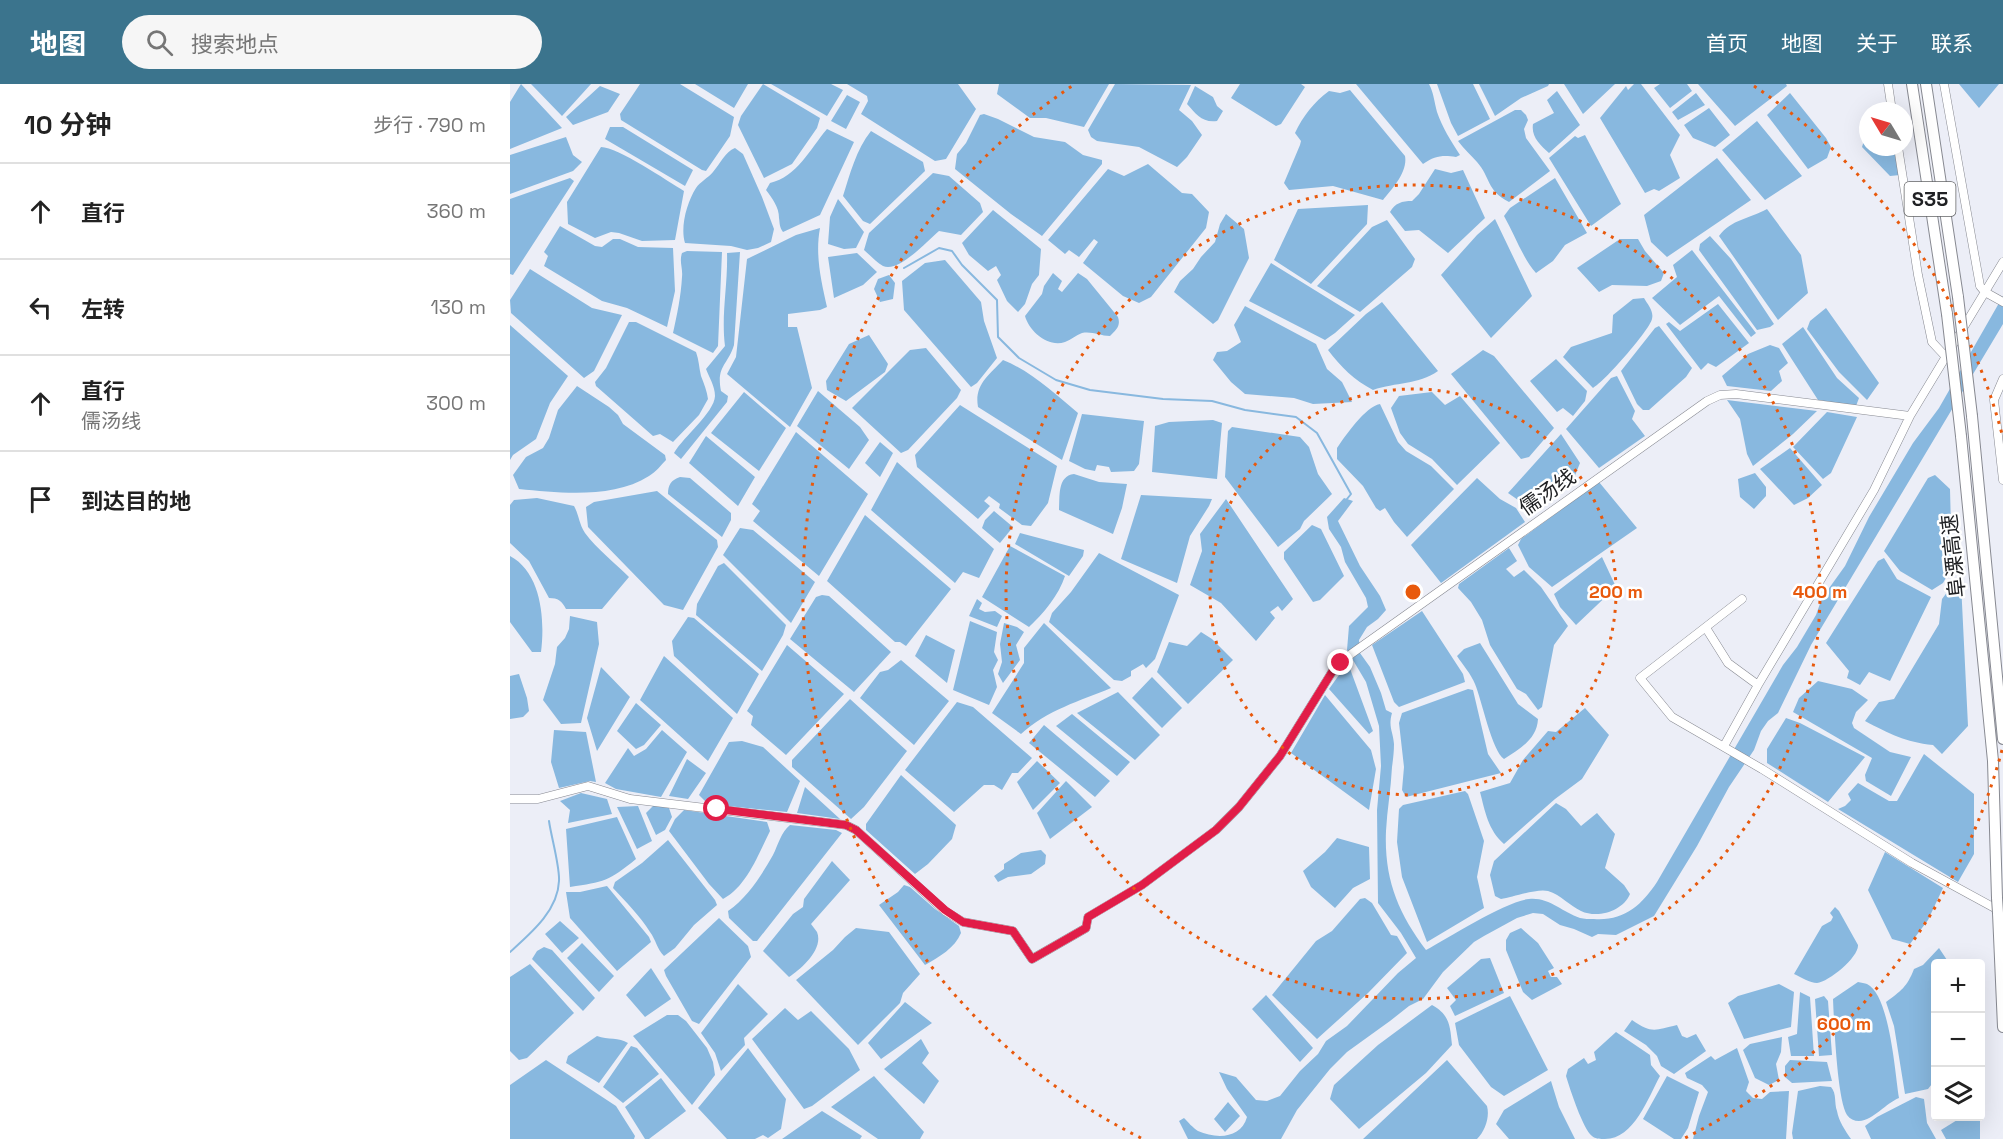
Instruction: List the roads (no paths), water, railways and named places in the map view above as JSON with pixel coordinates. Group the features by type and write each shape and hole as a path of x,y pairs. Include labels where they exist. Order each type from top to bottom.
{"highway":[{"name":"阜溧高速","path":"1912,84 1947,314 1993,760 2003,1027"},
{"name":"阜溧高速","path":"1926,84 1958,297 1972,416 2003,739"}],"street":[{"path":"1888,84 1891,102"},
{"path":"1944,84 1980,286 1985,292 2003,302"},
{"path":"1899,156 1918,275 1932,342 1946,357"},
{"path":"1724,746 1874,490 1910,416 2003,262"},
{"path":"2003,379 1994,400 2003,480"},
{"name":"儒汤线","path":"510,799 538,799 588,786 630,799 846,825 856,830 945,910 963,922 1013,931 1032,959 1086,928 1088,917 1142,885 1216,830 1239,807 1280,756 1332,672 1351,654 1707,401 1720,395 1736,394 1910,416"},
{"path":"1742,599 1640,678 1672,717 1724,746 1912,863 2000,913"},
{"path":"1706,628 1728,663 1758,685"}],"water":[{"path":"521,84 562,128 510,149 510,102"},
{"path":"531,84 591,84 562,116"},
{"path":"640,84 680,84 734,117 730,136 706,171 621,120 620,114"},
{"path":"695,84 748,84 734,108"},
{"path":"763,84 820,118 817,128 792,164 764,178 738,125 741,116"},
{"path":"771,84 831,84 843,90 827,116"},
{"path":"847,84 958,84 976,109 946,159 935,161 861,114 868,101 867,96"},
{"path":"999,84 1109,84 1084,127 1046,118 1030,118 997,94"},
{"path":"1115,84 1191,85 1179,110 1192,121 1202,135 1177,167 1139,147 1097,141 1091,137 1088,130"},
{"path":"1240,84 1301,84 1305,87 1281,124 1276,126 1231,98"},
{"path":"1356,84 1429,84 1441,123 1460,155 1439,157 1423,164"},
{"path":"1437,84 1473,84 1490,119 1458,136"},
{"path":"1479,84 1549,84 1521,98 1495,116"},
{"path":"1564,84 1615,84 1583,114"},
{"path":"1634,84 1641,84 1680,135 1670,155 1680,178 1659,191 1654,189 1645,193 1600,118 1626,86 1628,90"},
{"path":"1660,84 1687,84 1692,91 1670,108 1654,88"},
{"path":"1698,84 1786,84 1787,86 1735,126"},
{"path":"1959,84 1999,84 1979,108"},
{"path":"600,86 620,94 608,112 573,125 566,117"},
{"path":"1195,86 1213,97 1217,106 1223,111 1217,121 1203,119 1187,104"},
{"path":"1350,90 1405,156 1404,168 1398,180 1383,200 1333,186 1289,190 1284,183 1300,145 1301,141 1295,133 1302,121 1329,91 1340,93"},
{"path":"1557,91 1580,125 1549,153 1535,137 1533,124 1554,113 1547,100"},
{"path":"1696,93 1705,105 1678,120 1672,112"},
{"path":"1790,93 1831,147 1827,158 1808,169 1767,115"},
{"path":"847,95 860,102 846,129 831,121"},
{"path":"1709,108 1730,135 1715,147 1693,138 1684,125"},
{"path":"1515,110 1521,110 1526,115 1528,120 1524,129 1526,138 1550,171 1509,202 1496,193 1477,162 1458,141"},
{"path":"984,114 1034,137 1065,142 1083,155 1102,160 1102,164 1042,236 955,169 957,154 966,143 980,115"},
{"path":"1757,121 1802,176 1765,200 1722,150"},
{"path":"610,127 623,127 693,170 685,186 605,139"},
{"path":"827,129 854,142 820,215 783,232 776,206 766,190 770,183 780,180 795,169"},
{"path":"871,131 923,162 925,171 870,224 863,221 843,196 857,154"},
{"path":"1585,135 1621,204 1591,226 1549,158 1575,136 1578,138"},
{"path":"566,137 573,155 582,162 573,171 510,194 510,155"},
{"path":"601,147 619,152 684,191 675,240 642,241 611,232 595,238 568,224 567,202"},
{"path":"735,148 743,154 762,197 774,229 771,242 747,250 731,246 685,243 684,222 693,194 725,155"},
{"path":"1871,156 1897,156 1900,175 1890,176"},
{"path":"1717,158 1751,200 1667,257 1651,242 1644,215"},
{"path":"1148,164 1182,193 1192,194 1209,212 1206,228 1151,297 1139,303 1123,296 1083,263 1098,242 1094,239 1079,257 1069,250 1065,254 1048,240 1108,169 1124,176"},
{"path":"1435,169 1451,173 1463,170 1485,218 1448,253 1419,230 1405,231 1390,212 1399,203 1412,201"},
{"path":"933,173 949,176 980,203 983,212 961,235 939,231 905,261 890,267 883,266 864,250 869,233"},
{"path":"570,178 574,181 513,275 510,274 510,199"},
{"path":"1555,178 1587,233 1565,245 1553,261 1536,273 1504,216 1510,208"},
{"path":"838,199 864,232 856,248 844,249 828,244 830,217"},
{"path":"1368,205 1367,224 1311,284 1274,260 1298,209"},
{"path":"1767,209 1801,255 1808,293 1778,320 1719,236 1729,226"},
{"path":"993,210 1041,249 1039,275 1032,284 1025,304 1018,312 1007,301 997,280 1001,275 996,266 988,271 969,255 962,243"},
{"path":"1226,214 1244,229 1249,258 1218,320 1213,324 1174,292 1180,281 1215,242 1220,224"},
{"path":"1495,219 1532,296 1491,338 1441,275 1477,235"},
{"path":"1387,220 1415,259 1412,267 1360,312 1317,286 1372,227"},
{"path":"560,226 595,246 602,247 613,239 620,239 638,247 673,248 675,291 667,327 627,308 602,301 544,266 548,256 544,252"},
{"path":"820,228 818,258 827,307 788,314 788,327 797,327 812,388 790,427 727,374 736,357 747,259 796,235"},
{"path":"1710,236 1731,259 1774,324 1770,327 1757,330 1699,250 1700,244"},
{"path":"1620,239 1638,239 1664,273 1661,281 1647,286 1612,285 1599,292 1577,268"},
{"path":"1692,250 1756,333 1751,337 1719,296 1680,325 1652,298 1677,277 1673,265"},
{"path":"687,251 722,252 718,346 713,353 673,333 681,291 681,256"},
{"path":"740,252 734,345 720,376 721,391 728,396 727,402 681,459 674,453 710,410 715,396 706,369 725,346 727,253"},
{"path":"857,253 877,272 863,285 834,298 828,257"},
{"path":"945,260 981,302 984,321 997,358 971,387 904,310 902,281 925,263"},
{"path":"1271,263 1355,315 1325,340 1249,301"},
{"path":"530,269 592,308 622,315 594,371 584,378 511,313 510,300"},
{"path":"1053,273 1062,281 1058,289 1062,292 1078,273 1087,279 1118,317 1116,330 1110,336 1082,333 1067,341 1052,343 1035,332 1025,316 1042,294 1044,286"},
{"path":"889,275 895,283 893,299 880,302 874,289 878,279"},
{"path":"2003,296 2003,324 1811,645 1778,713 1761,731 1754,750 1729,787 1697,846 1654,916 1616,935 1598,934 1592,937 1560,925 1543,914 1533,913 1517,918 1474,942 1443,972 1423,999 1409,1006 1347,1052 1297,1110 1281,1139 1188,1139 1179,1121 1184,1118 1198,1131 1220,1136 1234,1133 1244,1124 1247,1117 1227,1089 1219,1072 1236,1077 1256,1100 1267,1101 1280,1096 1300,1071 1318,1054 1326,1041 1347,1026 1398,973 1416,958 1401,933 1378,903 1377,810 1381,766 1379,726 1366,682 1347,650 1349,626 1368,607 1366,598 1345,562 1341,547 1329,529 1327,517 1344,498 1353,501 1338,521 1360,566 1380,596 1386,610 1367,627 1359,640 1360,653 1370,667 1386,710 1392,713 1394,747 1386,831 1387,865 1395,895 1416,936 1426,950 1506,906 1529,899 1543,900 1580,918 1614,917 1638,905 1657,882 1783,665 1816,615 1822,598 1845,566 1869,517 1913,443 1939,408"},
{"path":"1644,298 1652,313 1649,325 1626,356 1593,388 1563,357 1571,347 1612,333 1613,315 1633,299"},
{"path":"1382,302 1438,371 1423,379 1373,390 1354,377 1328,350"},
{"path":"1718,304 1749,343 1716,367 1708,363 1701,370 1666,324 1669,322 1680,331"},
{"path":"1245,306 1316,344 1327,369 1342,382 1352,402 1313,404 1294,398 1245,394 1231,382 1213,360 1217,352 1227,351 1241,342 1234,325"},
{"path":"1826,308 1879,383 1867,400 1839,372 1807,329 1810,321"},
{"path":"629,322 636,322 696,352 708,399 699,415 673,442 660,434 653,436 596,386 595,382 606,368"},
{"path":"510,325 568,376 550,403 536,439 513,455 510,460"},
{"path":"1659,326 1692,368 1686,377 1649,410 1643,410 1637,404 1621,371"},
{"path":"1803,327 1837,378 1859,398 1856,406 1818,400 1782,344"},
{"path":"869,335 888,364 885,372 846,401 827,390 826,381 849,344"},
{"path":"1770,345 1779,348 1788,363 1779,371 1782,381 1771,391 1727,386 1722,376 1748,354"},
{"path":"926,348 961,390 957,398 908,450 901,453 852,408 910,350"},
{"path":"1483,350 1494,356 1554,428 1529,457 1521,459 1451,374"},
{"path":"1556,359 1587,391 1585,401 1573,416 1563,408 1557,412 1530,381"},
{"path":"1003,360 1033,377 1078,413 1062,460 978,407 980,386"},
{"path":"1617,376 1635,411 1632,419 1645,436 1599,468 1566,429 1611,378"},
{"path":"577,386 609,407 618,415 623,424 665,455 666,460 649,476 619,488 586,493 519,489 513,475 526,457 543,448 549,438 558,410"},
{"path":"818,391 860,427 869,440 849,469 797,426"},
{"path":"744,392 786,428 759,471 711,433"},
{"path":"1432,392 1445,405 1460,396 1500,443 1457,485 1432,459 1408,444 1400,433 1391,408 1399,396"},
{"path":"1727,400 1817,411 1793,434 1753,466 1747,454 1740,419"},
{"path":"1380,404 1398,442 1406,451 1431,466 1454,489 1407,537 1385,508 1380,511 1376,508 1363,486 1337,459 1337,448 1351,429 1368,410"},
{"path":"960,405 1057,466 1048,503 1031,526 1022,525 999,508 1000,504 989,496 984,501 990,506 978,519 917,467 915,455"},
{"path":"1827,412 1857,417 1831,473 1823,479 1793,447"},
{"path":"1082,414 1144,421 1139,464 1134,471 1111,472 1109,467 1097,465 1095,471 1069,461"},
{"path":"1213,420 1222,423 1217,479 1152,472 1155,426 1169,422"},
{"path":"1232,427 1300,437 1309,447 1318,474 1332,494 1304,521 1300,529 1278,547 1225,477 1228,431"},
{"path":"796,432 868,494 819,576 753,521 760,511 752,504"},
{"path":"1561,434 1580,463 1572,483 1553,490 1528,507 1508,493"},
{"path":"706,436 755,477 738,506 689,463"},
{"path":"880,442 893,453 880,477 865,463"},
{"path":"1790,448 1822,485 1808,498 1794,505 1760,469"},
{"path":"897,462 994,549 979,578 963,572 955,583 871,510"},
{"path":"1755,473 1766,487 1766,496 1754,509 1740,497 1738,479"},
{"path":"1074,474 1099,482 1127,484 1113,534 1059,510 1062,483"},
{"path":"1935,475 1950,489 1952,567 1943,583 1932,590 1900,571 1884,551 1928,478"},
{"path":"680,477 690,478 731,513 731,520 722,537 668,494 671,483"},
{"path":"1477,478 1500,499 1516,508 1525,522 1441,583 1411,545"},
{"path":"1599,482 1637,528 1552,587 1529,567 1518,545 1521,539"},
{"path":"657,491 717,540 718,547 683,610 664,605 588,527 586,507 594,502"},
{"path":"1141,495 1212,499 1190,536 1177,583 1121,559"},
{"path":"537,498 574,506 585,533 629,577 602,609 566,609 559,600 549,598 529,561 510,543 510,505 514,500"},
{"path":"1226,499 1293,599 1282,611 1278,606 1270,612 1275,618 1256,641 1221,603 1190,585 1202,551 1200,534"},
{"path":"994,511 1013,527 1000,543 982,528 985,520"},
{"path":"865,515 951,589 906,646 895,642 827,581"},
{"path":"1312,525 1321,529 1344,576 1320,600 1313,602 1284,559 1284,552"},
{"path":"740,528 753,530 815,582 791,623 723,555"},
{"path":"1020,533 1084,550 1083,556 1069,576 1015,544"},
{"path":"1010,546 1065,576 1050,604 1029,627 982,597"},
{"path":"1509,548 1517,561 1506,569 1514,577 1524,570 1541,587 1568,626 1554,645 1542,707 1538,710 1526,694 1517,689 1490,645 1482,620 1471,602 1458,588 1459,584"},
{"path":"1099,553 1179,595 1155,659 1146,668 1143,664 1131,671 1131,676 1122,681 1114,680 1049,622 1052,613 1071,592"},
{"path":"510,556 521,564 535,586 541,612 541,652 532,652 510,622"},
{"path":"1602,557 1616,587 1576,625 1560,607 1554,594"},
{"path":"1884,558 1897,579 1931,597 1890,681 1869,672 1860,685 1847,678 1849,671 1826,643 1878,561"},
{"path":"724,563 786,625 783,635 762,671 696,615 697,604 718,566"},
{"path":"1961,583 1968,726 1942,754 1933,745 1898,737 1865,721 1879,702 1894,699 1939,624 1942,599 1951,587"},
{"path":"829,596 891,652 854,692 790,639 816,597"},
{"path":"977,599 982,603 979,609 985,612 995,611 1002,616 997,627 969,616"},
{"path":"1422,611 1463,674 1465,682 1399,707 1394,702 1372,645"},
{"path":"570,616 597,622 599,644 581,723 561,724 543,700 555,664 557,647 569,629"},
{"path":"688,617 694,618 759,674 737,714 674,656 672,641"},
{"path":"970,621 997,632 994,652 998,660 993,670 997,687 989,705 953,690"},
{"path":"1004,623 1024,632 1016,645 1020,660 1003,683 998,674 1002,662 1000,644"},
{"path":"1044,623 1111,688 1053,712 1021,734 992,713 1024,663 1024,648"},
{"path":"1201,632 1212,639 1233,660 1188,704 1157,672 1169,642 1187,646"},
{"path":"926,635 955,650 947,683 915,656"},
{"path":"1480,643 1518,704 1538,719 1531,738 1504,759 1491,736 1473,680 1457,656 1464,649"},
{"path":"787,645 844,694 786,755 751,725 753,716 747,711"},
{"path":"664,656 733,718 708,761 640,700"},
{"path":"901,660 949,701 914,745 860,698 880,672 888,670"},
{"path":"1349,666 1373,731 1369,734 1329,689 1344,668"},
{"path":"601,667 630,697 597,751 587,718"},
{"path":"519,674 529,711 523,717 510,719 510,676"},
{"path":"1152,677 1182,708 1162,728 1132,698"},
{"path":"1818,681 1852,689 1868,700 1856,712 1852,723 1854,728 1890,752 1911,757 1891,796 1866,781 1865,775 1872,758 1793,712 1799,698"},
{"path":"1468,689 1473,690 1488,754 1501,773 1406,797 1402,790 1404,767 1399,723 1402,713"},
{"path":"1118,692 1160,735 1135,760 1077,713"},
{"path":"1325,695 1371,750 1376,769 1369,810 1291,753"},
{"path":"850,699 907,751 864,807 851,819 792,767 792,760"},
{"path":"957,702 973,707 1032,758 1018,773 1012,773 1002,790 994,785 984,785 954,812 905,770"},
{"path":"636,703 661,725 644,745 636,749 617,731"},
{"path":"1585,708 1609,735 1582,779 1555,799 1504,844 1494,833 1480,792 1510,783 1523,760 1548,731 1556,732"},
{"path":"1072,714 1130,762 1117,776 1056,726"},
{"path":"1786,718 1865,757 1828,802 1767,763 1767,749"},
{"path":"1044,725 1110,781 1095,797 1029,743"},
{"path":"554,730 586,732 596,782 590,781 559,788 551,762"},
{"path":"662,730 687,752 661,797 616,789 605,783 628,748 634,756 646,749"},
{"path":"742,741 763,747 800,781 787,812 708,804 699,795 729,742"},
{"path":"1924,754 1974,794 1974,854 1958,882 1838,809 1851,800 1848,794 1858,783 1889,801 1897,801"},
{"path":"687,759 706,773 688,799 669,796"},
{"path":"1037,761 1060,783 1033,810 1017,782"},
{"path":"901,775 956,825 952,839 915,874 866,830 866,824"},
{"path":"1066,781 1092,807 1050,839 1037,813"},
{"path":"805,787 840,819 797,813"},
{"path":"1465,791 1484,841 1477,877 1484,908 1427,942 1402,877 1397,842 1399,809 1403,805"},
{"path":"581,793 607,799 612,814 568,823 570,810 560,801"},
{"path":"1556,803 1566,809 1581,826 1597,813 1615,834 1605,868 1624,885 1630,894 1627,900 1616,909 1602,914 1588,913 1544,890 1501,899 1495,896 1490,875 1494,861"},
{"path":"654,805 669,808 672,817 665,830 656,835 646,813"},
{"path":"638,806 652,841 637,849 617,807"},
{"path":"684,810 767,822 770,831 751,869 739,886 723,899 669,831 675,819"},
{"path":"617,817 636,859 606,879 570,887 566,829"},
{"path":"790,825 836,830 842,833 757,941 753,941 729,918 728,911 754,886 782,835"},
{"path":"1337,838 1369,847 1370,879 1353,888 1335,908 1311,887 1303,871"},
{"path":"668,840 717,905 694,925 675,948 664,956 642,920 613,888 615,882 642,863"},
{"path":"1041,850 1046,855 1045,864 1031,874 1008,877 998,882 994,876 1004,869 1004,864 1021,853"},
{"path":"1885,852 1943,888 1928,920 1910,944 1892,939 1868,890"},
{"path":"832,861 850,880 811,924 817,932 817,945 805,964 789,977 763,951 793,914 803,907 804,899"},
{"path":"904,885 910,887 959,926 961,933 951,948 925,965 879,905"},
{"path":"607,886 651,942 617,971 570,918 566,892 580,892"},
{"path":"1365,898 1372,903 1391,935 1397,936 1407,953 1368,993 1317,1039 1272,995 1316,941 1332,931 1360,899"},
{"path":"1835,907 1858,945 1857,950 1849,962 1836,974 1822,982 1811,982 1794,974 1822,926 1831,921 1833,917 1830,913"},
{"path":"719,918 748,946 751,957 699,1024 692,1021 664,970"},
{"path":"560,921 579,938 562,953 545,934"},
{"path":"856,928 889,932 920,974 903,993 900,1003 858,1045 796,980"},
{"path":"1521,928 1538,943 1554,968 1548,971 1551,977 1557,977 1562,984 1532,1000 1523,992 1506,950 1506,940 1510,933"},
{"path":"582,943 614,976 599,992 567,958"},
{"path":"544,947 552,950 595,998 583,1011 532,959 537,951"},
{"path":"1939,948 1946,959 1931,959 1931,1085 1928,1089 1905,1094 1894,1026 1886,1002 1903,988 1914,969 1923,965"},
{"path":"1490,958 1504,993 1455,1016 1450,1006 1456,1000 1447,988 1481,959"},
{"path":"530,964 574,1013 527,1058 519,1060 510,1051 510,977"},
{"path":"651,968 671,999 645,1017 626,995"},
{"path":"1858,982 1867,984 1875,991 1881,1003 1890,1036 1899,1098 1870,1118 1859,1121 1852,1120 1847,1115 1841,1093 1833,999"},
{"path":"738,984 768,1014 744,1038 745,1045 721,1071 715,1053 701,1033"},
{"path":"1779,984 1794,992 1791,1027 1744,1039 1728,1003 1738,996"},
{"path":"1800,992 1810,997 1814,1056 1791,1056 1788,1037 1797,1034"},
{"path":"1266,995 1313,1048 1300,1062 1252,1009"},
{"path":"1510,996 1548,1070 1504,1096 1491,1087 1459,1045 1455,1023"},
{"path":"1824,996 1828,1001 1832,1055 1819,1056 1815,999"},
{"path":"905,1002 932,1023 881,1059 868,1043"},
{"path":"1432,1005 1446,1017 1450,1027 1452,1045 1426,1073 1359,1129 1330,1099 1334,1085 1378,1045"},
{"path":"785,1008 798,1020 811,1011 849,1049 860,1070 812,1106 804,1109 752,1039"},
{"path":"667,1015 678,1015 686,1021 707,1048 713,1062 715,1075 692,1105 633,1036"},
{"path":"1632,1020 1654,1030 1677,1025 1682,1036 1687,1038 1696,1034 1706,1051 1674,1074 1661,1066 1657,1056 1646,1045 1624,1031"},
{"path":"1616,1032 1650,1055 1651,1065 1660,1076 1645,1106 1632,1125 1615,1137 1598,1139 1588,1132 1566,1076 1568,1069 1584,1058 1588,1064 1596,1060 1594,1052"},
{"path":"597,1036 628,1043 599,1083 566,1063 568,1056"},
{"path":"1782,1037 1781,1052 1776,1064 1779,1080 1769,1085 1755,1078 1743,1050 1750,1044"},
{"path":"921,1039 929,1053 922,1063 939,1081 924,1104 884,1069"},
{"path":"631,1046 637,1048 659,1074 623,1103 603,1087"},
{"path":"748,1048 786,1099 781,1129 768,1138 763,1135 755,1139 727,1139 698,1108"},
{"path":"1737,1048 1749,1082 1746,1091 1753,1098 1762,1099 1770,1092 1789,1091 1786,1139 1693,1139 1708,1092 1702,1085 1687,1078 1685,1073 1711,1056 1715,1060"},
{"path":"546,1060 616,1106 635,1136 634,1139 510,1139 510,1085"},
{"path":"1447,1060 1487,1106 1486,1124 1477,1139 1363,1139"},
{"path":"1790,1060 1827,1062 1832,1081 1792,1083 1785,1077 1785,1066"},
{"path":"874,1076 924,1132 920,1139 878,1139 831,1107"},
{"path":"1667,1076 1699,1092 1688,1128 1681,1139 1674,1139 1643,1119"},
{"path":"661,1078 686,1111 649,1139 645,1139 625,1107"},
{"path":"1551,1081 1559,1107 1575,1139 1509,1139 1496,1124 1504,1110"},
{"path":"1820,1086 1831,1087 1833,1090 1839,1119 1851,1139 1793,1139 1798,1091"},
{"path":"1916,1097 1924,1099 1927,1123 1936,1139 1871,1139 1865,1126 1877,1117"},
{"path":"1228,1102 1240,1116 1225,1132 1214,1119"},
{"path":"822,1111 862,1136 860,1139 782,1139"},
{"path":"1956,1121 1980,1121 1980,1139 1946,1139 1941,1130"}],"waterway":[{"path":"904,268 939,248 952,251 962,265 997,300 998,337 1019,358 1056,380 1090,390 1163,399 1212,401 1245,410 1296,417 1317,433 1351,494 1347,499"},
{"path":"510,952 542,921 554,902 557,892 558,868 549,821"}]}
